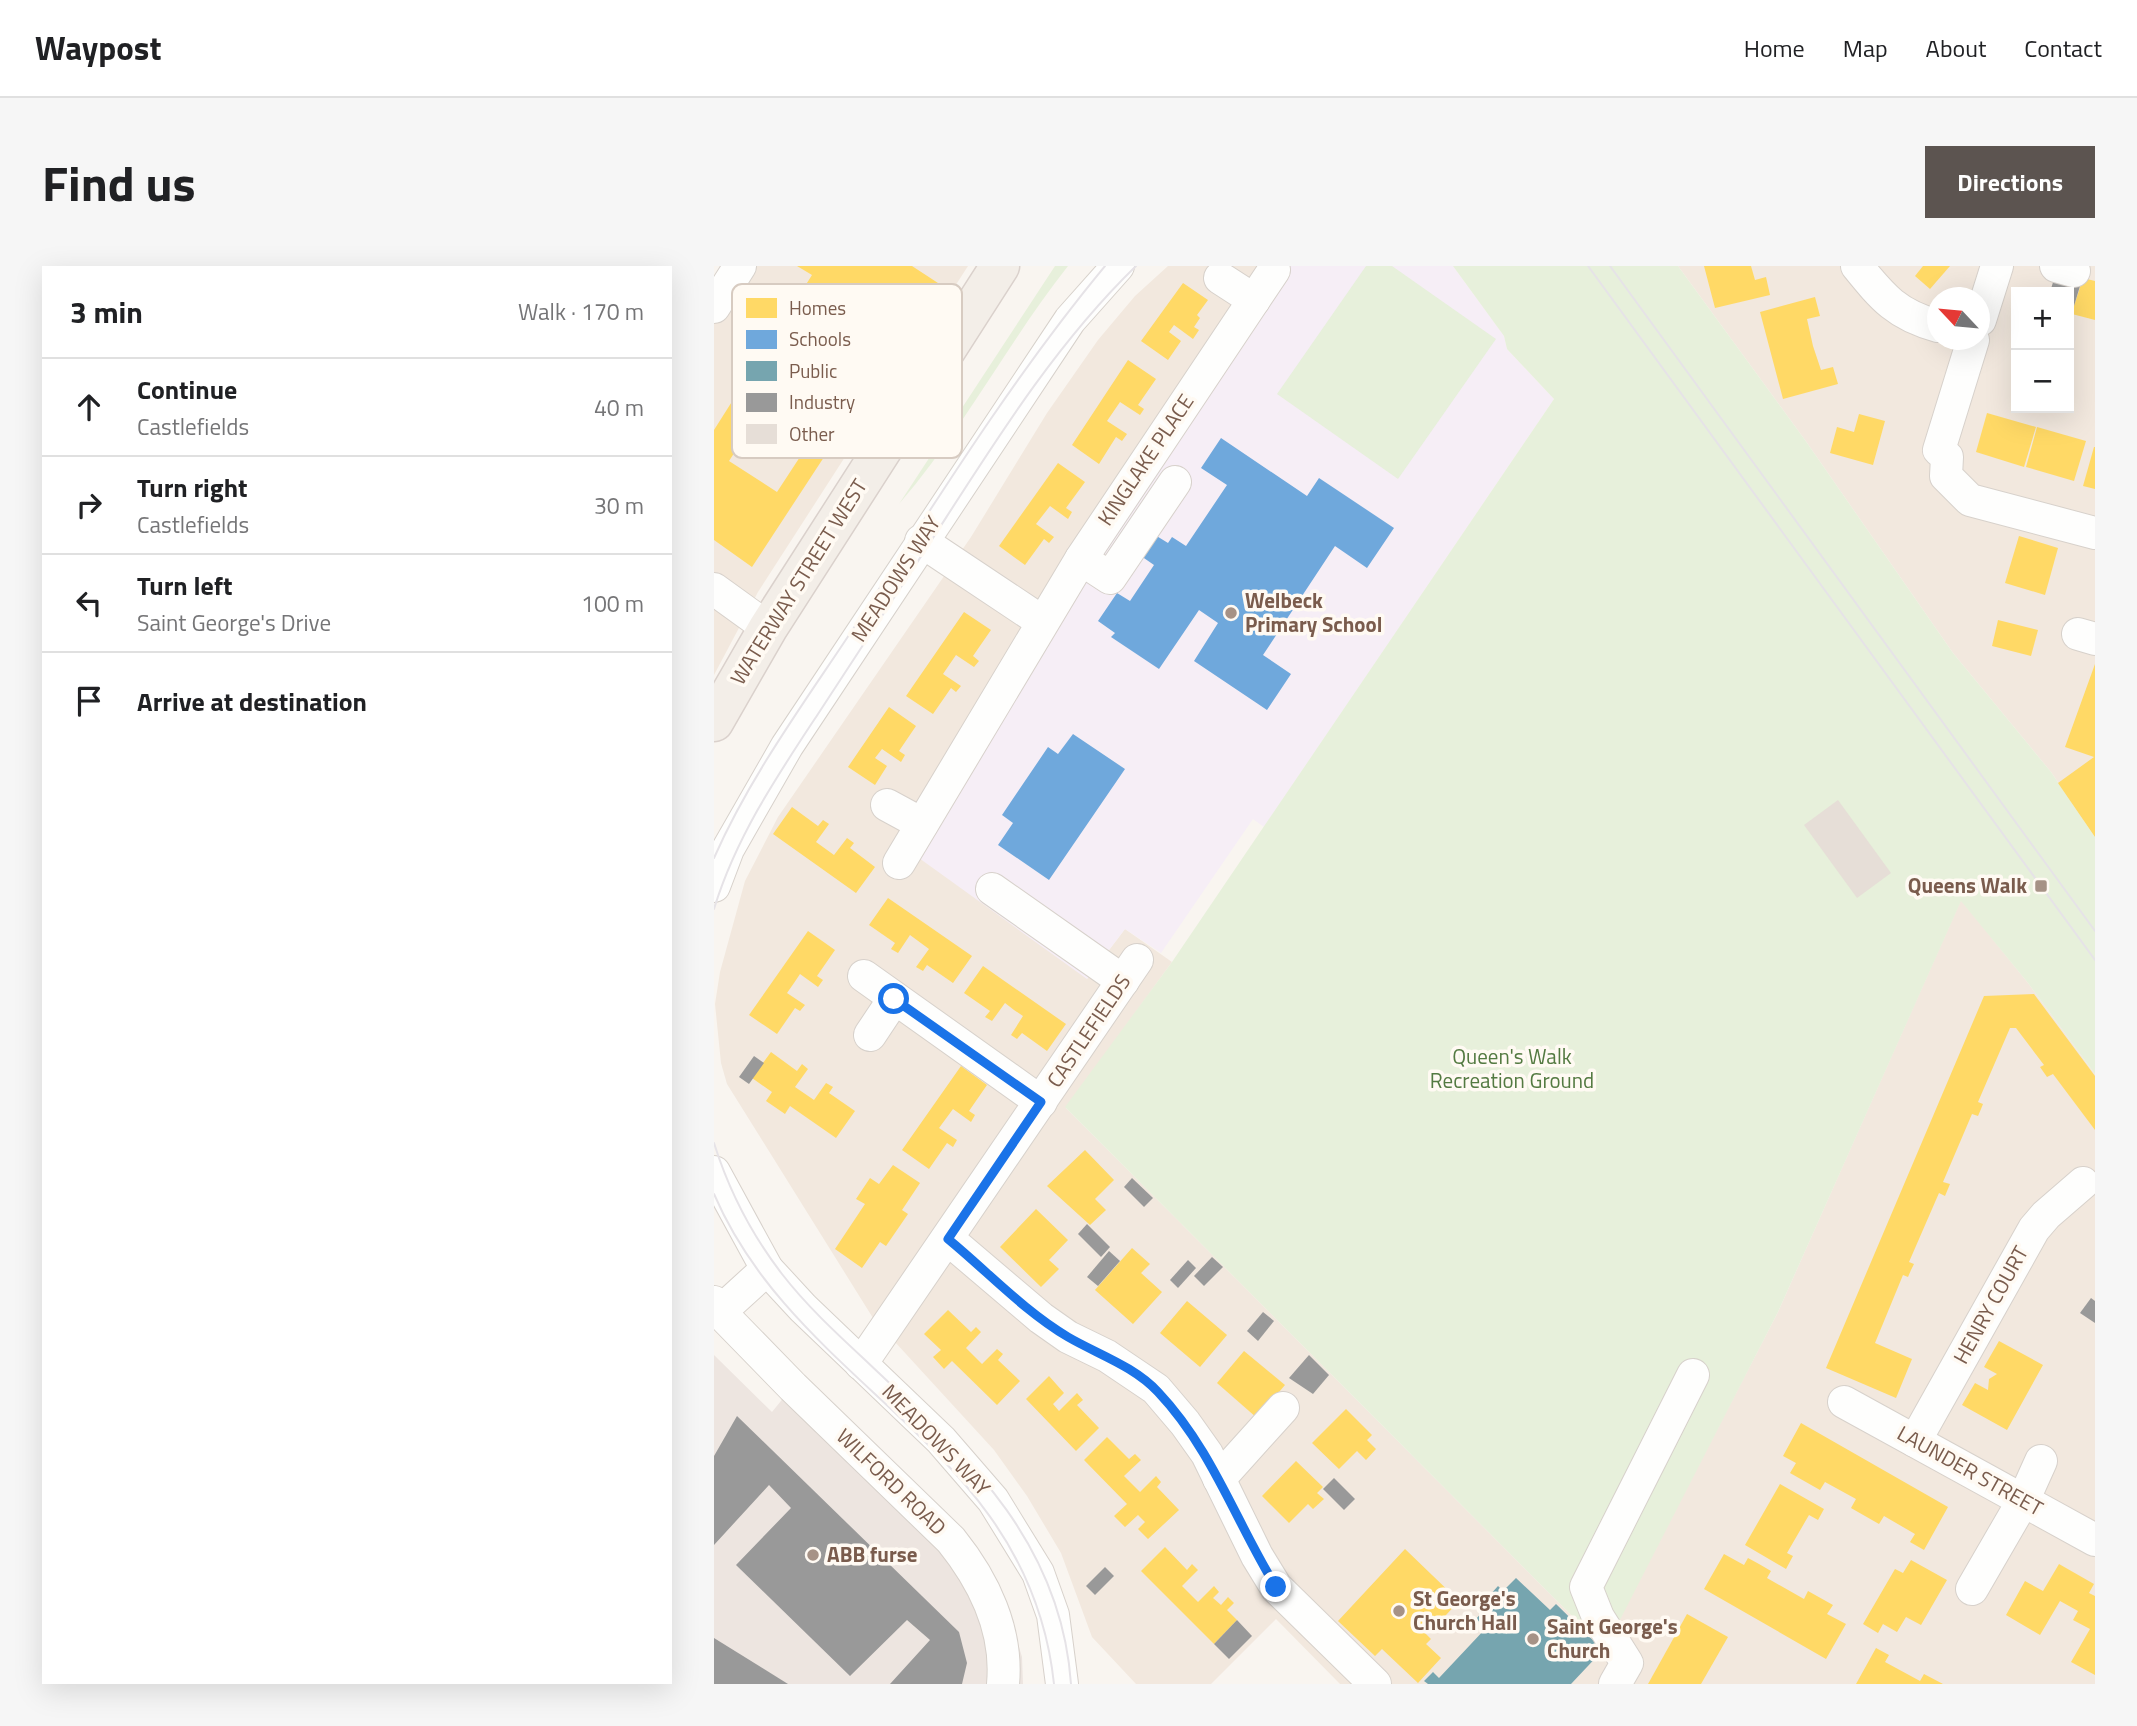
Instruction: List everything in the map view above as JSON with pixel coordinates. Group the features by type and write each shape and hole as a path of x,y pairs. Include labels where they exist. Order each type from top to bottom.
{"main road":[{"name":"WATERWAY STREET WEST","path":"962,325 1000,266"},
{"name":"WATERWAY STREET WEST","path":"714,722 768,628 877,458"}],"street":[{"name":"MEADOWS WAY","path":"714,886 727,849 755,797 921,541 1070,320 1109,276 1129,266"},
{"path":"1857,266 1888,303 1914,320 1927,323"},
{"path":"1990,287 1997,266"},
{"name":"KINGLAKE PLACE","path":"899,863 1080,559 1274,270"},
{"path":"1220,278 1254,300"},
{"path":"1970,350 1939,450 1947,457 1946,476 1969,500 2095,533"},
{"path":"1080,559 1110,579 1175,482"},
{"path":"921,541 1041,621"},
{"path":"714,589 768,628"},
{"path":"887,805 922,824"},
{"name":"CASTLEFIELDS","path":"861,1364 1130,970 992,889"},
{"name":"CASTLEFIELDS","path":"864,976 1041,1102"},
{"path":"870,1035 894,999"},
{"name":"MEADOWS WAY","path":"714,1172 767,1269 803,1308 941,1440 993,1500 1038,1573 1054,1615 1062,1684"},
{"name":"HENRY COURT","path":"1915,1441 2034,1229 2083,1183"},
{"path":"948,1239 1041,1318 1068,1337 1107,1356 1156,1389 1185,1423 1219,1479 1257,1556 1276,1587 1375,1684"},
{"path":"716,1306 767,1269"},
{"name":"WILFORD ROAD","path":"716,1306 793,1387 951,1540 972,1567 990,1604 1001,1639 1003,1684"},
{"path":"1621,1674 1586,1587 1693,1375"},
{"name":"LAUNDER STREET","path":"1844,1402 2095,1540"},
{"path":"1219,1479 1283,1408"},
{"path":"1972,1589 2023,1500 2041,1461"}],"shaded area":[{"path":"740,266 968,266 956,284 732,284 732,458 844,458 758,592 714,675 714,307"},
{"path":"1168,266 1288,266 1087,979 1125,929 1172,962 1066,1108 1604,1648 1778,1312 1961,900 2028,983 2095,1074 2095,1684 1340,1684 1276,1619 1211,1684 1136,1684 1092,1637 1061,1553 1027,1496 994,1450 873,1318 727,1084 721,1063 715,1004 720,972 745,881 778,817 971,537 1047,413 1098,340 1135,296"},
{"name":"Welbeck Primary School","path":"1288,266 1453,266 1504,336 1507,349 1554,399 1264,827 1253,819 1161,953 1125,929 1087,979 912,853 1022,664"},
{"path":"1678,266 2095,266 2095,837 2051,772 1953,653 1805,440"},
{"name":"ABB furse","path":"714,1355 772,1412 802,1375 969,1536 981,1553 1008,1611 1022,1657 1023,1684 714,1684"}],"green space":[{"path":"1055,266 1068,266 962,420 962,408"},
{"path":"1366,266 1392,266 1496,339 1398,479 1277,394"},
{"name":"Queen's Walk Recreation Ground","path":"1453,266 1678,266 1805,440 1953,653 2051,772 2095,837 2095,1074 2028,983 1961,901 1778,1312 1605,1649 1065,1107 1172,962 1554,399 1507,349 1504,336"},
{"path":"929,458 935,458 922,476 899,504"}],"building: Homes":[{"path":"797,266 912,266 938,283 937,284 806,284 812,275"},
{"path":"1704,266 1751,266 1755,280 1766,277 1770,295 1715,308"},
{"path":"1923,266 1950,266 1932,287 1928,287 1915,276"},
{"path":"2083,278 2095,281 2095,320 2074,315"},
{"path":"1183,283 1208,300 1197,315 1200,318 1194,327 1199,330 1193,339 1174,325 1169,332 1181,341 1168,360 1141,341"},
{"path":"1815,297 1820,316 1807,319 1813,346 1821,370 1833,367 1838,384 1783,399 1760,312"},
{"path":"1128,360 1156,379 1138,405 1144,409 1140,415 1120,402 1107,421 1127,434 1122,441 1116,437 1099,464 1072,445"},
{"path":"732,402 732,456 729,461 777,492 799,458 823,458 752,567 714,540 714,430"},
{"path":"1987,413 2036,427 2024,467 1976,452"},
{"path":"1859,414 1885,421 1873,465 1830,453 1837,427 1854,432"},
{"path":"2037,427 2086,441 2074,481 2026,467"},
{"path":"2095,447 2095,489 2083,486"},
{"path":"1058,463 1085,482 1066,508 1072,512 1068,519 1050,506 1036,524 1054,537 1049,543 1044,539 1025,565 999,546"},
{"path":"2019,536 2058,548 2045,595 2005,583"},
{"path":"964,612 991,630 973,656 979,661 974,667 956,655 943,674 961,686 956,692 951,688 933,714 906,696"},
{"path":"1998,620 2038,630 2031,656 1992,646"},
{"path":"2095,664 2095,837 2058,783 2094,757 2065,747"},
{"path":"889,707 916,726 899,751 905,755 901,762 882,749 875,758 887,766 875,785 848,767"},
{"path":"792,807 818,826 823,820 829,824 816,842 834,855 847,838 854,843 850,848 875,867 856,893 773,834"},
{"path":"888,898 972,956 953,983 927,965 923,971 916,967 929,949 910,935 898,953 891,949 895,943 869,925"},
{"path":"808,931 835,950 817,976 823,980 818,987 800,974 787,993 805,1005 800,1011 795,1008 777,1034 749,1015"},
{"path":"983,966 1066,1024 1047,1051 1022,1033 1017,1039 1011,1035 1023,1016 1005,1003 992,1021 985,1017 990,1011 964,993"},
{"path":"2034,994 2095,1076 2095,1130 2053,1074 2047,1077 2040,1067 2044,1065 2016,1028 2010,1028 1978,1102 1983,1104 1978,1116 1972,1114 1943,1182 1950,1184 1945,1196 1939,1193 1909,1262 1914,1264 1908,1277 1903,1275 1875,1343 1912,1359 1896,1398 1826,1368 1984,996"},
{"path":"771,1052 797,1071 802,1064 808,1069 795,1087 814,1100 826,1083 833,1087 829,1093 855,1111 836,1138 790,1106 785,1114 766,1101 772,1092 752,1078"},
{"path":"961,1066 987,1085 969,1111 975,1115 971,1122 953,1109 939,1128 957,1140 953,1147 947,1143 929,1169 902,1150"},
{"path":"1085,1150 1114,1180 1095,1199 1106,1210 1090,1225 1047,1186"},
{"path":"893,1165 920,1183 902,1210 908,1214 886,1246 880,1242 862,1268 835,1249 865,1204 856,1199 870,1178 879,1184"},
{"path":"1036,1209 1068,1240 1049,1260 1059,1269 1041,1287 1000,1247"},
{"path":"1132,1248 1150,1264 1141,1273 1162,1292 1133,1324 1095,1290"},
{"path":"1187,1301 1227,1335 1200,1367 1160,1333"},
{"path":"948,1310 971,1332 976,1327 981,1332 966,1348 982,1364 997,1349 1003,1354 998,1360 1020,1381 997,1405 952,1361 944,1369 933,1357 941,1350 924,1334"},
{"path":"1999,1341 2043,1365 2007,1430 1962,1405 1975,1383 1988,1390 1989,1379 1997,1374 1984,1367"},
{"path":"1244,1351 1285,1385 1257,1418 1217,1383"},
{"path":"1049,1376 1064,1393 1053,1404 1059,1411 1077,1393 1083,1400 1077,1405 1099,1428 1076,1451 1026,1399"},
{"path":"1346,1409 1372,1435 1367,1440 1376,1449 1366,1460 1357,1451 1339,1469 1312,1443"},
{"path":"1801,1423 1948,1507 1924,1550 1910,1542 1915,1534 1884,1516 1879,1524 1851,1508 1856,1499 1825,1482 1820,1490 1790,1473 1796,1463 1783,1456"},
{"path":"1107,1437 1129,1459 1135,1454 1141,1460 1124,1476 1140,1492 1156,1476 1161,1482 1157,1487 1179,1510 1148,1539 1138,1529 1145,1522 1138,1515 1125,1527 1114,1516 1127,1504 1084,1460"},
{"path":"1296,1461 1323,1487 1317,1493 1324,1499 1313,1509 1308,1504 1289,1523 1262,1496"},
{"path":"1780,1484 1824,1509 1818,1520 1809,1515 1787,1553 1793,1556 1786,1569 1745,1545"},
{"path":"1165,1547 1187,1570 1192,1564 1198,1570 1182,1586 1198,1602 1214,1586 1219,1592 1213,1598 1221,1605 1228,1597 1234,1603 1227,1610 1237,1620 1214,1644 1141,1571"},
{"name":"St George's Church Hall","path":"1405,1549 1459,1601 1434,1628 1430,1625 1424,1632 1431,1639 1426,1644 1441,1658 1418,1683 1382,1649 1375,1656 1338,1621"},
{"path":"1724,1554 1744,1565 1748,1558 1759,1564 1771,1571 1767,1578 1804,1599 1808,1591 1833,1605 1827,1614 1846,1624 1826,1659 1704,1589"},
{"path":"1911,1560 1947,1580 1921,1625 1906,1617 1897,1632 1883,1624 1878,1633 1863,1624 1895,1569 1903,1573"},
{"path":"2059,1564 2094,1584 2089,1593 2095,1596 2095,1675 2071,1662 2090,1629 2073,1620 2078,1611 2060,1601 2040,1635 2006,1615 2025,1581 2043,1591"},
{"path":"1687,1614 1728,1637 1701,1684 1648,1684"},
{"path":"1876,1648 1889,1655 1885,1662 1920,1681 1924,1674 1943,1684 1856,1684"}],"building: Schools":[{"path":"1221,438 1307,496 1319,478 1394,528 1367,568 1335,546 1263,655 1291,674 1267,710 1194,661 1218,623 1199,610 1159,669 1111,637 1115,633 1098,621 1117,593 1130,601 1154,565 1141,556 1155,535 1168,543 1172,537 1186,546 1227,485 1201,468"},
{"path":"1073,734 1125,769 1049,880 998,845 1013,823 1002,815 1048,747 1058,754"}],"building: Public":[{"name":"Saint George's Church","path":"1516,1578 1550,1610 1556,1604 1603,1650 1571,1684 1428,1684 1424,1681 1433,1672 1439,1678 1486,1628 1476,1619 1493,1600 1489,1596 1498,1586 1503,1591"}],"building: Industry":[{"path":"2054,279 2080,286 2074,306 2074,287 2052,287"},
{"path":"754,1056 764,1063 749,1084 739,1077"},
{"path":"1132,1178 1153,1198 1144,1207 1124,1187"},
{"path":"1087,1224 1110,1247 1101,1257 1078,1234"},
{"path":"1109,1251 1120,1261 1098,1286 1087,1277"},
{"path":"1212,1257 1223,1267 1204,1286 1194,1276"},
{"path":"1188,1260 1196,1268 1178,1288 1170,1280"},
{"path":"2091,1298 2095,1301 2095,1323 2080,1313"},
{"path":"1263,1312 1274,1321 1258,1341 1247,1331"},
{"path":"1309,1355 1329,1375 1313,1394 1289,1378"},
{"name":"ABB furse","path":"737,1416 959,1632 967,1663 962,1684 890,1684 930,1640 907,1620 850,1676 736,1565 791,1508 769,1485 714,1545 714,1456"},
{"path":"1334,1478 1355,1499 1344,1510 1323,1489"},
{"path":"1105,1567 1114,1576 1095,1595 1086,1586"},
{"path":"1237,1620 1252,1636 1229,1659 1214,1644"},
{"path":"714,1638 788,1684 714,1684"}],"building: Other":[{"path":"1838,800 1891,873 1857,898 1804,825"}],"tram line":[{"path":"714,858 762,767 946,486 1039,351 1105,266"},
{"path":"714,909 734,857 773,784 981,463 1069,340 1136,266"},
{"path":"1588,266 2095,960"},
{"path":"1610,266 2095,931"},
{"path":"714,1143 742,1212 782,1274 821,1318 970,1464 1027,1541 1048,1585 1063,1632 1071,1684"},
{"path":"714,1194 752,1262 799,1320 958,1476 1002,1535 1036,1603 1054,1684"}],"place":[{"name":"Welbeck Primary School","path":"1231,613"},
{"name":"Queens Walk","path":"2041,886"},
{"name":"ABB furse","path":"813,1555"},
{"name":"St George's Church Hall","path":"1399,1611"},
{"name":"Saint George's Church","path":"1533,1639"}],"route":[{"path":"894,999 1041,1102 948,1239 1041,1318 1068,1337 1107,1356 1156,1389 1207,1454 1257,1556 1276,1587"}]}
